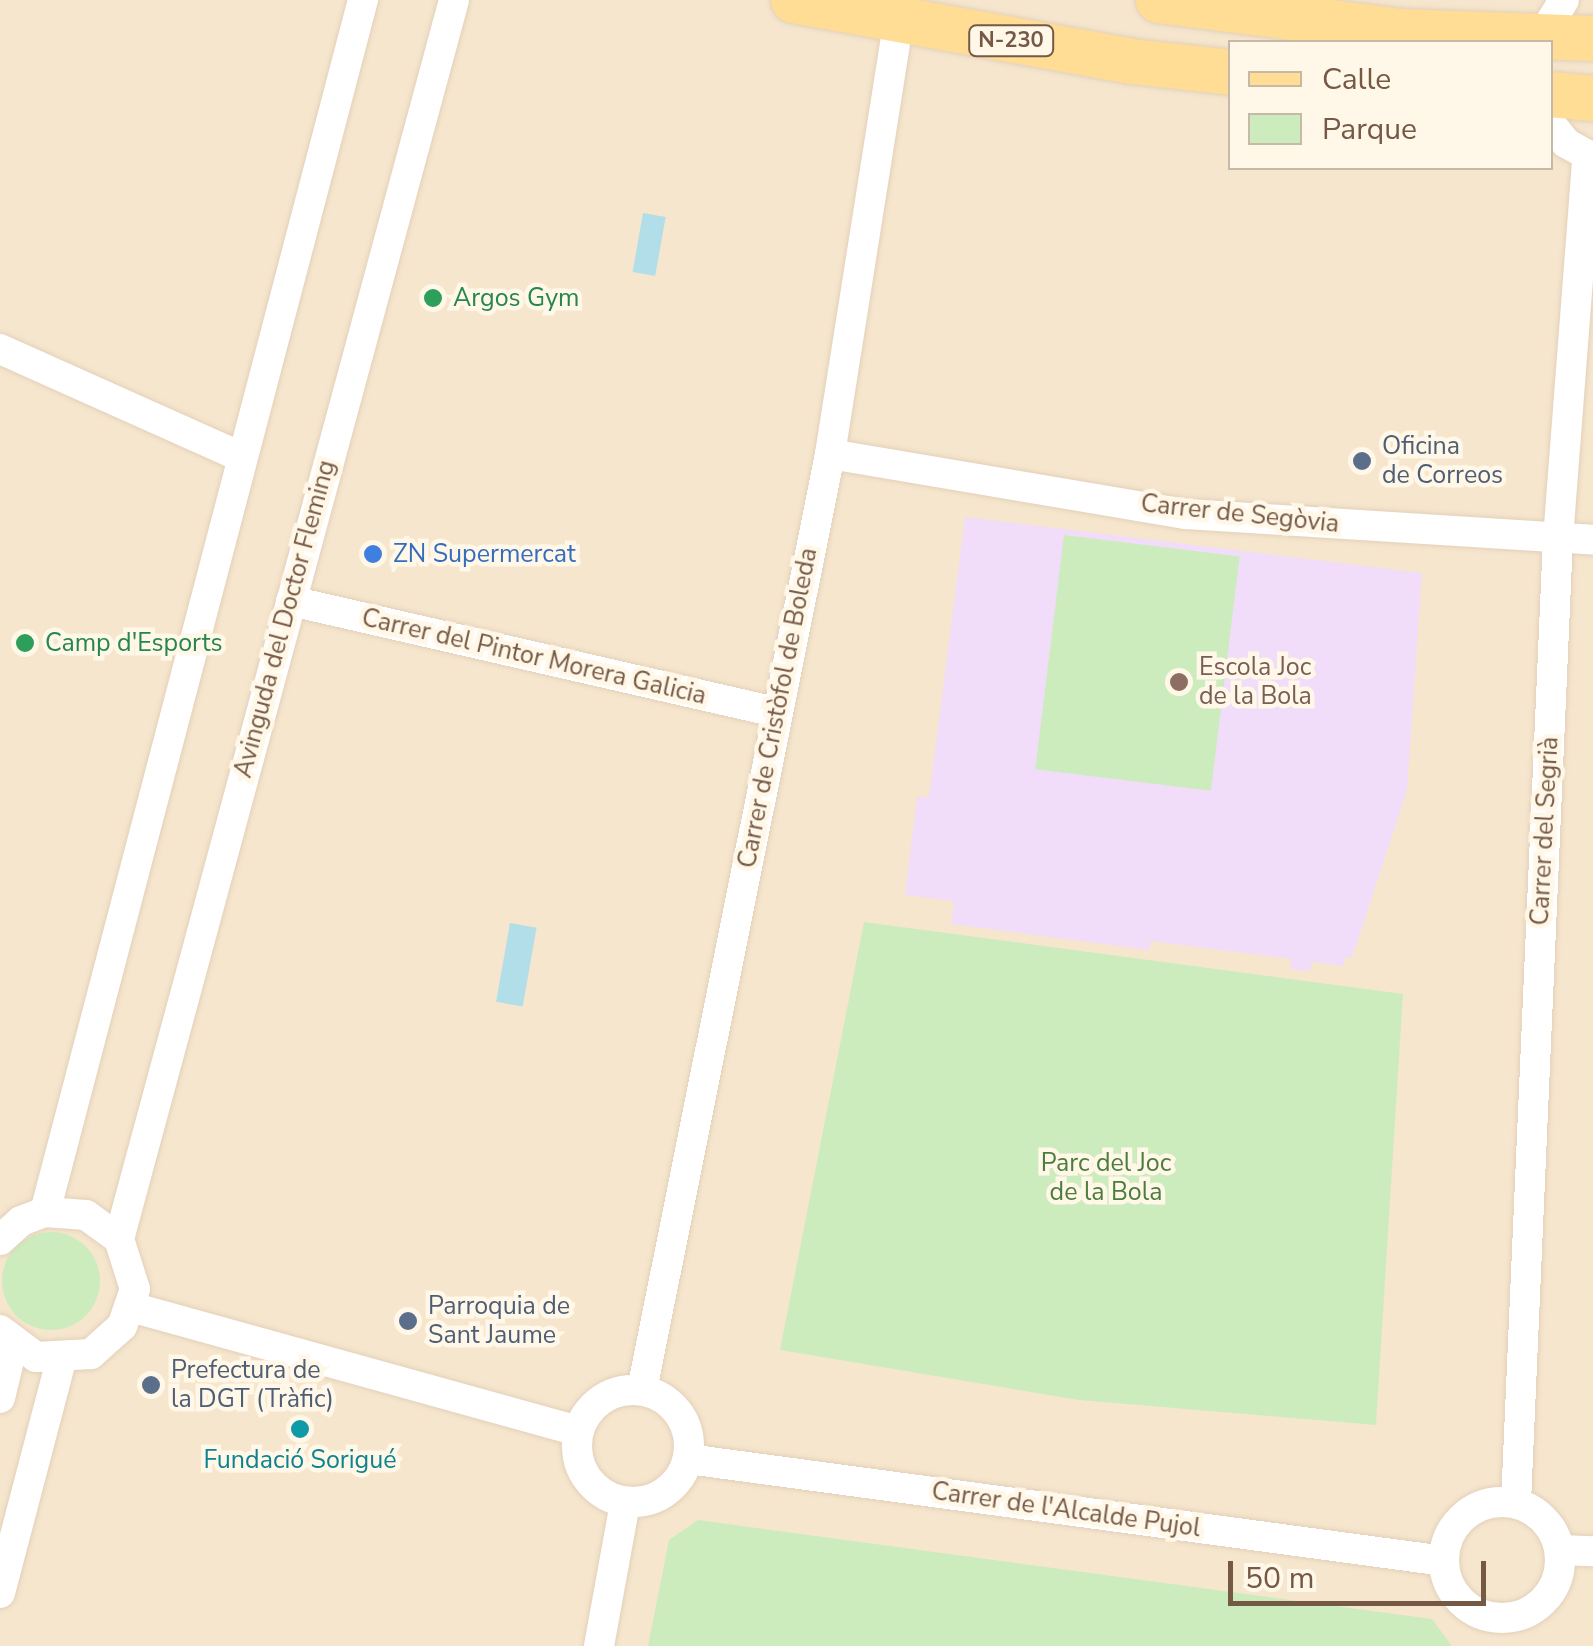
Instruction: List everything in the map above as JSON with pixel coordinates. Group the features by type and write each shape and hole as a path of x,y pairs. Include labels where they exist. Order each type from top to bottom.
{"main road":[{"name":"N-230","path":"793,0 898,23 1228,72"},
{"path":"1158,0 1398,31 1547,26 1593,38"},
{"path":"1553,94 1593,98"}],"street":[{"path":"45,1212 363,0"},
{"name":"Avinguda del Doctor Fleming","path":"119,1240 454,0"},
{"name":"Carrer de Cristòfol de Boleda","path":"642,1390 830,454 898,23"},
{"name":"Carrer del Segrià","path":"1516,1503 1558,539 1590,158 1553,127"},
{"path":"0,348 242,457"},
{"name":"Carrer de Segòvia","path":"830,454 1185,514 1593,540"},
{"name":"Carrer del Pintor Morera Galicia","path":"290,601 777,712"},
{"path":"0,1240 21,1221 45,1212 86,1215 119,1240 133,1272 132,1306 108,1342 61,1360 7,1337 0,1398"},
{"path":"132,1306 578,1432"},
{"path":"0,1593 61,1360"},
{"path":"642,1390 680,1415 688,1459 658,1498 626,1502 600,1493 582,1472 578,1432 609,1394 642,1390"},
{"name":"Carrer de l'Alcalde Pujol","path":"688,1459 1444,1561"},
{"path":"599,1646 626,1502"},
{"path":"1516,1503 1545,1520 1560,1550 1560,1568 1546,1599 1499,1632 1455,1594 1444,1561 1446,1544 1466,1514 1516,1503"},
{"path":"1560,1550 1593,1551"}],"shaded area":[{"path":"0,0 1593,0 1593,1646 0,1646"},
{"name":"Escola Joc de la Bola","path":"965,517 1422,573 1407,790 1352,958 1345,957 1344,966 1312,962 1310,971 1291,969 1291,959 1151,941 1149,950 951,924 954,901 905,895 917,797 929,797"}],"green space":[{"path":"1064,535 1240,557 1211,791 1035,769"},
{"name":"Parc del Joc de la Bola","path":"864,922 1403,994 1376,1425 1079,1400 780,1350"},
{"path":"41,1232 61,1232 86,1246 97,1262 97,1300 86,1316 61,1330 41,1330 24,1322 10,1308 2,1291 2,1271 10,1254 24,1240"},
{"path":"698,1520 1432,1619 1452,1646 648,1646 669,1540"}],"water":[{"path":"643,213 666,217 655,276 633,272"},
{"path":"510,923 537,928 523,1006 496,1002"}],"place":[{"name":"Argos Gym","path":"433,298"},
{"name":"Oficina de Correos","path":"1362,461"},
{"name":"ZN Supermercat","path":"373,554"},
{"name":"Camp d'Esports","path":"25,643"},
{"name":"Escola Joc de la Bola","path":"1179,682"},
{"name":"Parroquia de Sant Jaume","path":"408,1321"},
{"name":"Prefectura de la DGT (Tràfic)","path":"151,1385"},
{"name":"Fundació Sorigué","path":"300,1429"}]}
